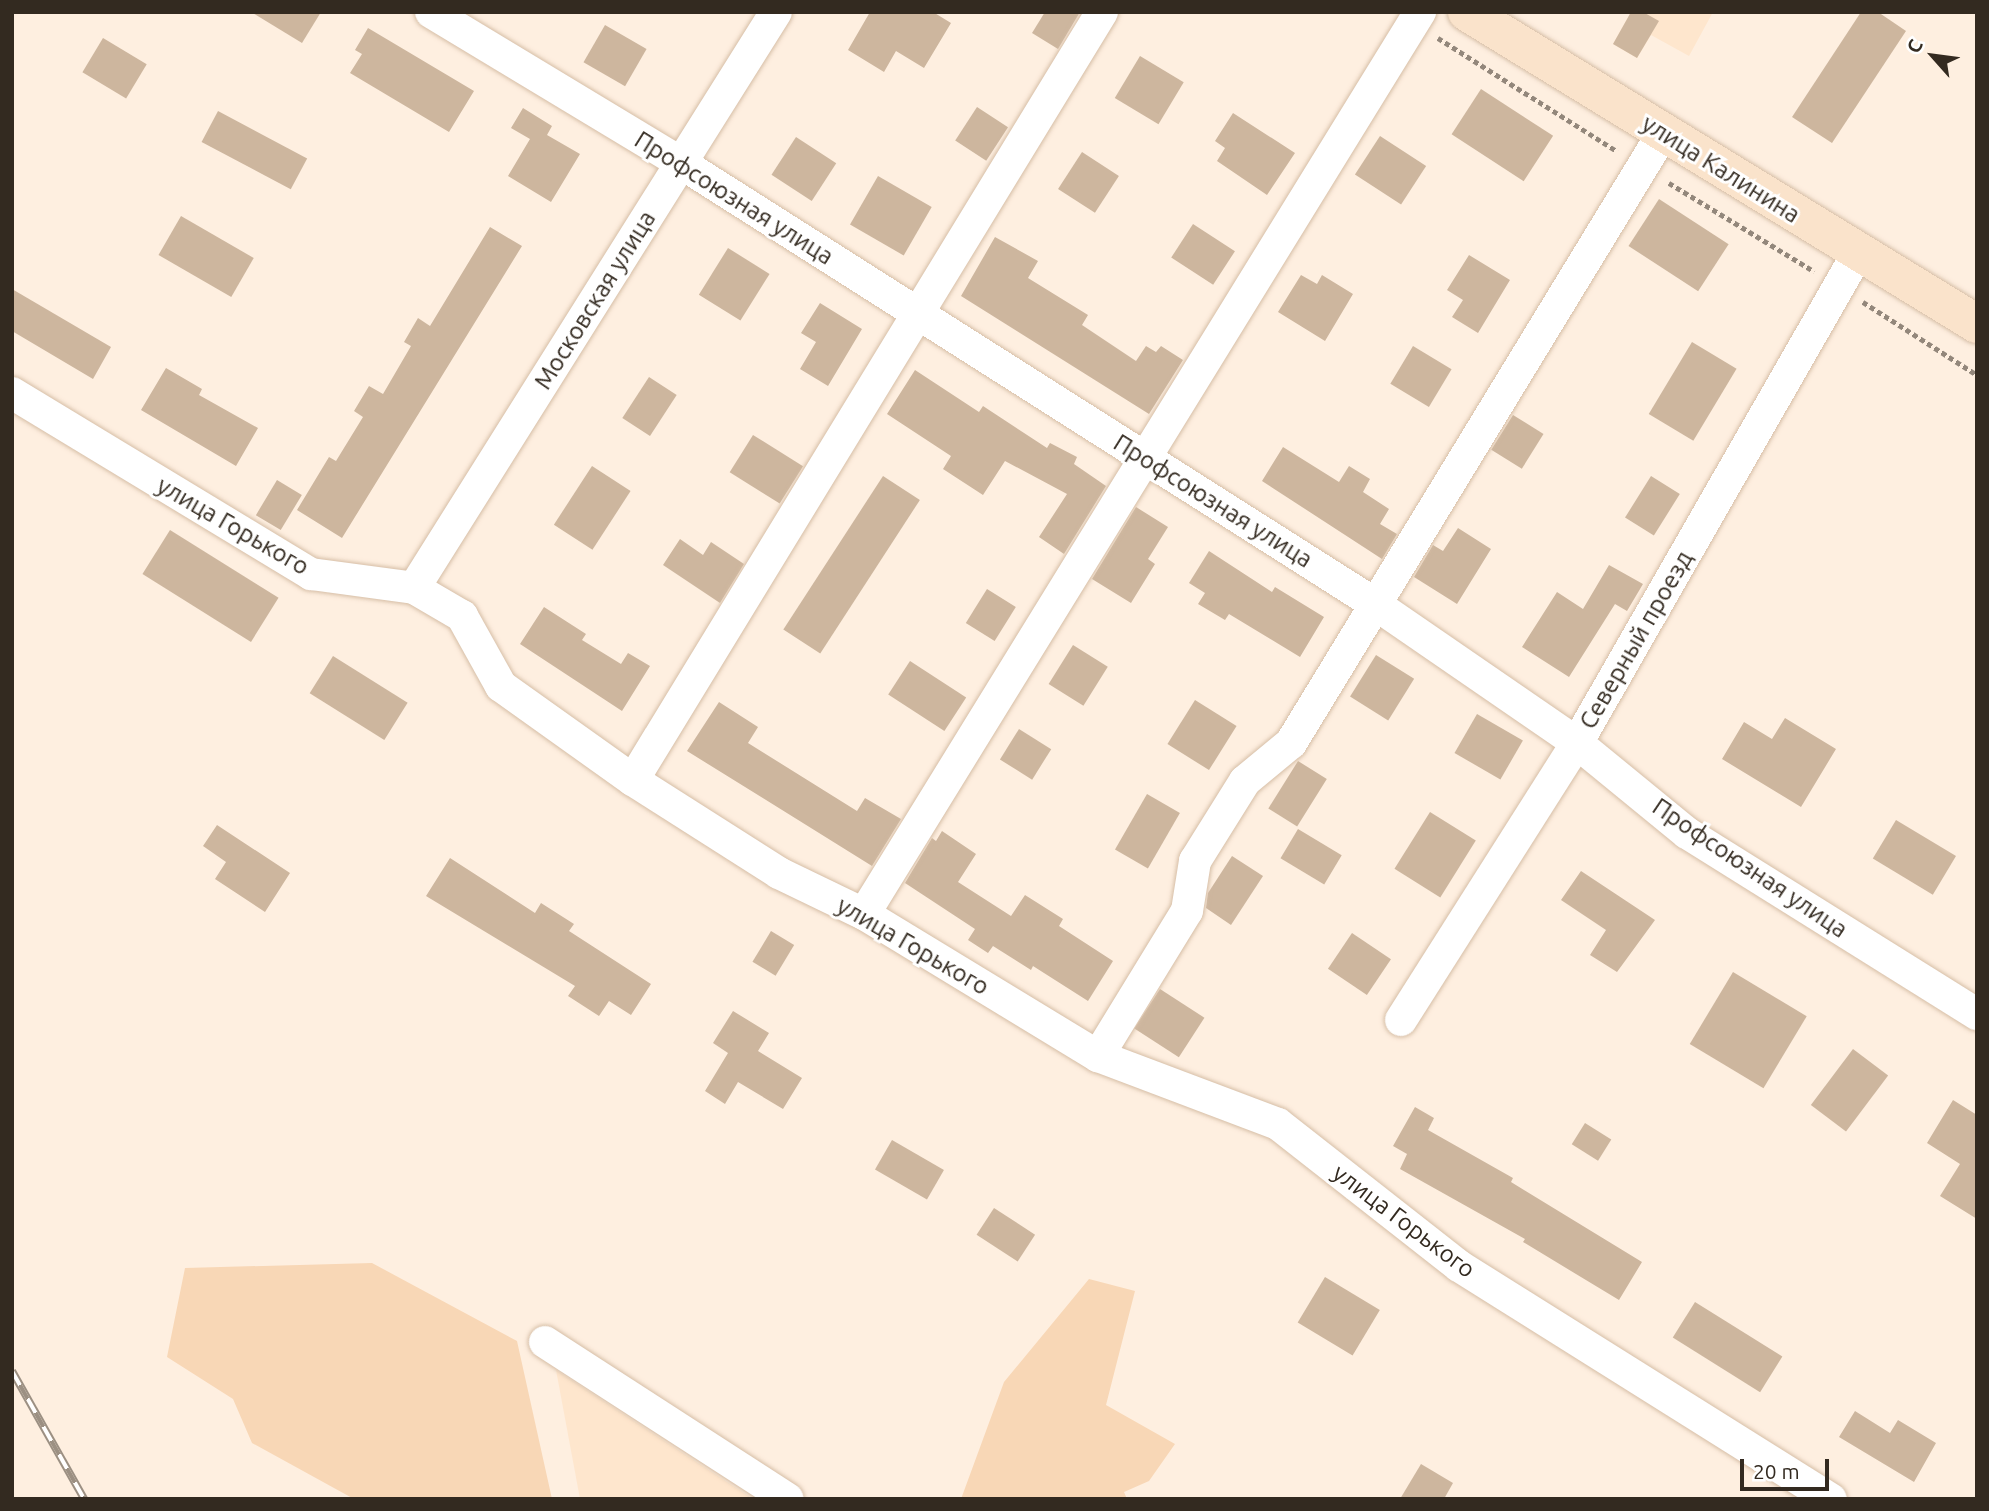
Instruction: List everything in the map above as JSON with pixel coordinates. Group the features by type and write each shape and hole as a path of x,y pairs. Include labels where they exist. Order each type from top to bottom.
{"main road":[{"name":"улица Калинина","path":"1467,12 1977,324"}],"street":[{"name":"Профсоюзная улица","path":"431,12 681,163 1375,604 1577,743 1687,833 1977,1014"},
{"name":"Московская улица","path":"414,587 776,12"},
{"path":"633,780 1102,12"},
{"path":"864,914 1417,17"},
{"path":"1098,1056 1186,911 1195,861 1245,781 1291,743 1663,133"},
{"name":"Северный проезд","path":"1401,1020 1577,743 1858,253"},
{"name":"улица Горького","path":"12,393 311,574 414,587 463,616 501,686 633,780 779,873 864,914 1098,1056 1278,1124 1459,1266 1831,1499"},
{"path":"545,1342 788,1499"}],"path":[{"path":"1417,17 1643,167 1977,375"}],"shaded area":[{"path":"1631,12 1713,12 1689,56 1651,35 1637,58 1613,44"},
{"path":"372,1263 517,1341 552,1499 354,1499 252,1443 233,1399 167,1357 185,1268"},
{"path":"1089,1279 1135,1291 1106,1405 1175,1444 1149,1481 1124,1492 1127,1499 961,1499 1004,1382"},
{"path":"556,1370 753,1499 580,1499"}],"building":[{"path":"251,12 321,12 302,43"},
{"path":"870,12 933,12 951,23 924,68 896,51 884,72 848,50"},
{"path":"1045,12 1080,12 1058,49 1032,33"},
{"path":"1631,12 1643,12 1659,21 1637,58 1613,44"},
{"path":"1861,12 1878,12 1906,31 1832,143 1792,117"},
{"path":"605,25 647,49 625,86 584,62"},
{"path":"368,28 474,91 449,132 350,73 362,54 355,50"},
{"path":"103,38 147,64 126,99 82,72"},
{"path":"1140,56 1184,82 1158,124 1115,98"},
{"path":"1481,89 1553,136 1524,181 1452,134"},
{"path":"977,107 1008,127 986,161 955,141"},
{"path":"523,108 552,126 547,135 580,154 551,202 508,176 530,139 511,128"},
{"path":"218,111 307,158 291,189 202,142"},
{"path":"1233,113 1295,153 1267,195 1217,161 1225,148 1215,141"},
{"path":"1380,136 1426,166 1401,205 1355,175"},
{"path":"796,137 836,163 812,201 771,175"},
{"path":"1082,152 1119,176 1095,213 1058,189"},
{"path":"878,176 932,207 904,255 850,224"},
{"path":"1659,199 1729,244 1698,291 1629,246"},
{"path":"181,216 254,258 231,297 158,255"},
{"path":"1193,224 1235,251 1213,285 1171,258"},
{"path":"490,227 522,246 342,538 297,510 329,457 336,461 363,417 354,411 369,386 383,394 411,346 404,342 418,318 430,326"},
{"path":"995,237 1038,261 1028,278 1088,315 1082,325 1136,361 1146,346 1156,352 1161,346 1183,360 1149,414 961,296"},
{"path":"728,248 770,274 740,321 699,295"},
{"path":"1469,255 1510,280 1478,333 1452,317 1463,300 1447,290"},
{"path":"1301,275 1317,284 1322,275 1353,294 1325,341 1278,312"},
{"path":"12,289 111,347 93,379 12,331"},
{"path":"820,303 862,329 828,386 800,369 816,342 801,333"},
{"path":"1692,342 1737,369 1693,441 1649,414"},
{"path":"1413,346 1452,369 1429,407 1390,384"},
{"path":"166,368 202,389 199,395 258,428 236,466 141,410"},
{"path":"915,370 979,412 983,406 1047,448 1050,443 1077,457 1074,464 1106,486 1064,554 1039,537 1067,494 1005,461 983,495 943,469 951,456 887,414"},
{"path":"649,377 677,395 650,436 622,418"},
{"path":"1513,415 1544,434 1522,469 1491,450"},
{"path":"753,435 803,466 780,504 730,472"},
{"path":"1283,447 1339,482 1349,466 1370,479 1363,492 1389,509 1380,524 1397,534 1382,559 1262,481"},
{"path":"592,466 631,491 592,550 554,525"},
{"path":"883,476 920,500 820,653 783,629"},
{"path":"1651,476 1680,494 1654,536 1625,518"},
{"path":"277,480 302,495 281,530 256,515"},
{"path":"1136,507 1168,527 1148,559 1155,564 1131,603 1092,579"},
{"path":"1458,528 1491,549 1457,604 1414,577 1433,545 1443,551"},
{"path":"170,530 279,598 251,642 142,574"},
{"path":"680,539 703,555 711,542 744,564 720,603 663,565"},
{"path":"1209,551 1272,592 1275,587 1324,617 1300,657 1229,614 1225,620 1198,604 1205,593 1189,583"},
{"path":"1609,565 1643,584 1627,611 1615,604 1569,677 1522,647 1557,592 1583,609"},
{"path":"987,589 1016,607 995,641 966,623"},
{"path":"544,607 586,634 582,640 621,664 628,653 650,666 622,711 520,644"},
{"path":"1073,645 1108,667 1083,706 1049,684"},
{"path":"1376,655 1414,679 1388,720 1350,697"},
{"path":"333,656 408,703 384,740 310,693"},
{"path":"910,661 966,697 944,731 888,695"},
{"path":"1195,700 1237,726 1209,770 1167,744"},
{"path":"719,702 758,727 748,743 857,811 865,798 901,819 872,866 687,751"},
{"path":"1477,714 1523,740 1500,779 1454,753"},
{"path":"1785,718 1836,749 1801,807 1722,759 1744,722 1772,739"},
{"path":"1019,729 1051,749 1032,780 1000,760"},
{"path":"1298,761 1327,779 1297,827 1268,808"},
{"path":"1147,794 1180,813 1148,868 1115,849"},
{"path":"1430,812 1476,841 1440,897 1394,869"},
{"path":"1896,820 1956,856 1933,895 1873,859"},
{"path":"217,825 290,873 265,912 215,879 226,862 203,846"},
{"path":"1298,829 1342,855 1324,884 1280,858"},
{"path":"942,831 976,854 958,882 1011,916 1025,895 1063,919 1059,926 1113,961 1088,1001 1033,966 1031,970 993,946 988,953 968,940 975,929 905,883 932,838 936,841"},
{"path":"1232,856 1263,876 1231,925 1206,908 1208,893"},
{"path":"450,858 535,913 541,903 574,924 569,931 651,984 631,1015 609,1001 599,1016 568,996 575,986 426,896"},
{"path":"1581,871 1655,920 1617,972 1590,955 1606,930 1561,900"},
{"path":"771,931 794,945 776,976 752,962"},
{"path":"1352,933 1391,959 1367,995 1328,969"},
{"path":"1733,972 1807,1016 1763,1088 1690,1044"},
{"path":"1160,989 1204,1018 1179,1057 1134,1028"},
{"path":"733,1011 769,1033 758,1051 802,1078 783,1109 738,1082 725,1104 705,1091 728,1053 713,1043"},
{"path":"1853,1049 1888,1075 1846,1131 1811,1105"},
{"path":"1953,1100 1977,1115 1977,1219 1940,1196 1960,1164 1927,1143"},
{"path":"1415,1107 1434,1118 1428,1130 1513,1178 1511,1182 1642,1262 1619,1300 1523,1242 1525,1239 1400,1169 1407,1154 1393,1146"},
{"path":"1585,1123 1611,1139 1598,1161 1572,1144"},
{"path":"892,1140 944,1170 927,1199 875,1169"},
{"path":"994,1208 1035,1235 1018,1262 977,1235"},
{"path":"1325,1277 1380,1310 1353,1355 1298,1322"},
{"path":"1695,1302 1782,1357 1760,1392 1673,1338"},
{"path":"1855,1411 1890,1433 1898,1420 1936,1443 1914,1482 1839,1437"},
{"path":"1421,1464 1453,1483 1444,1499 1400,1499"}],"railway":[{"path":"12,1371 84,1499"}]}
